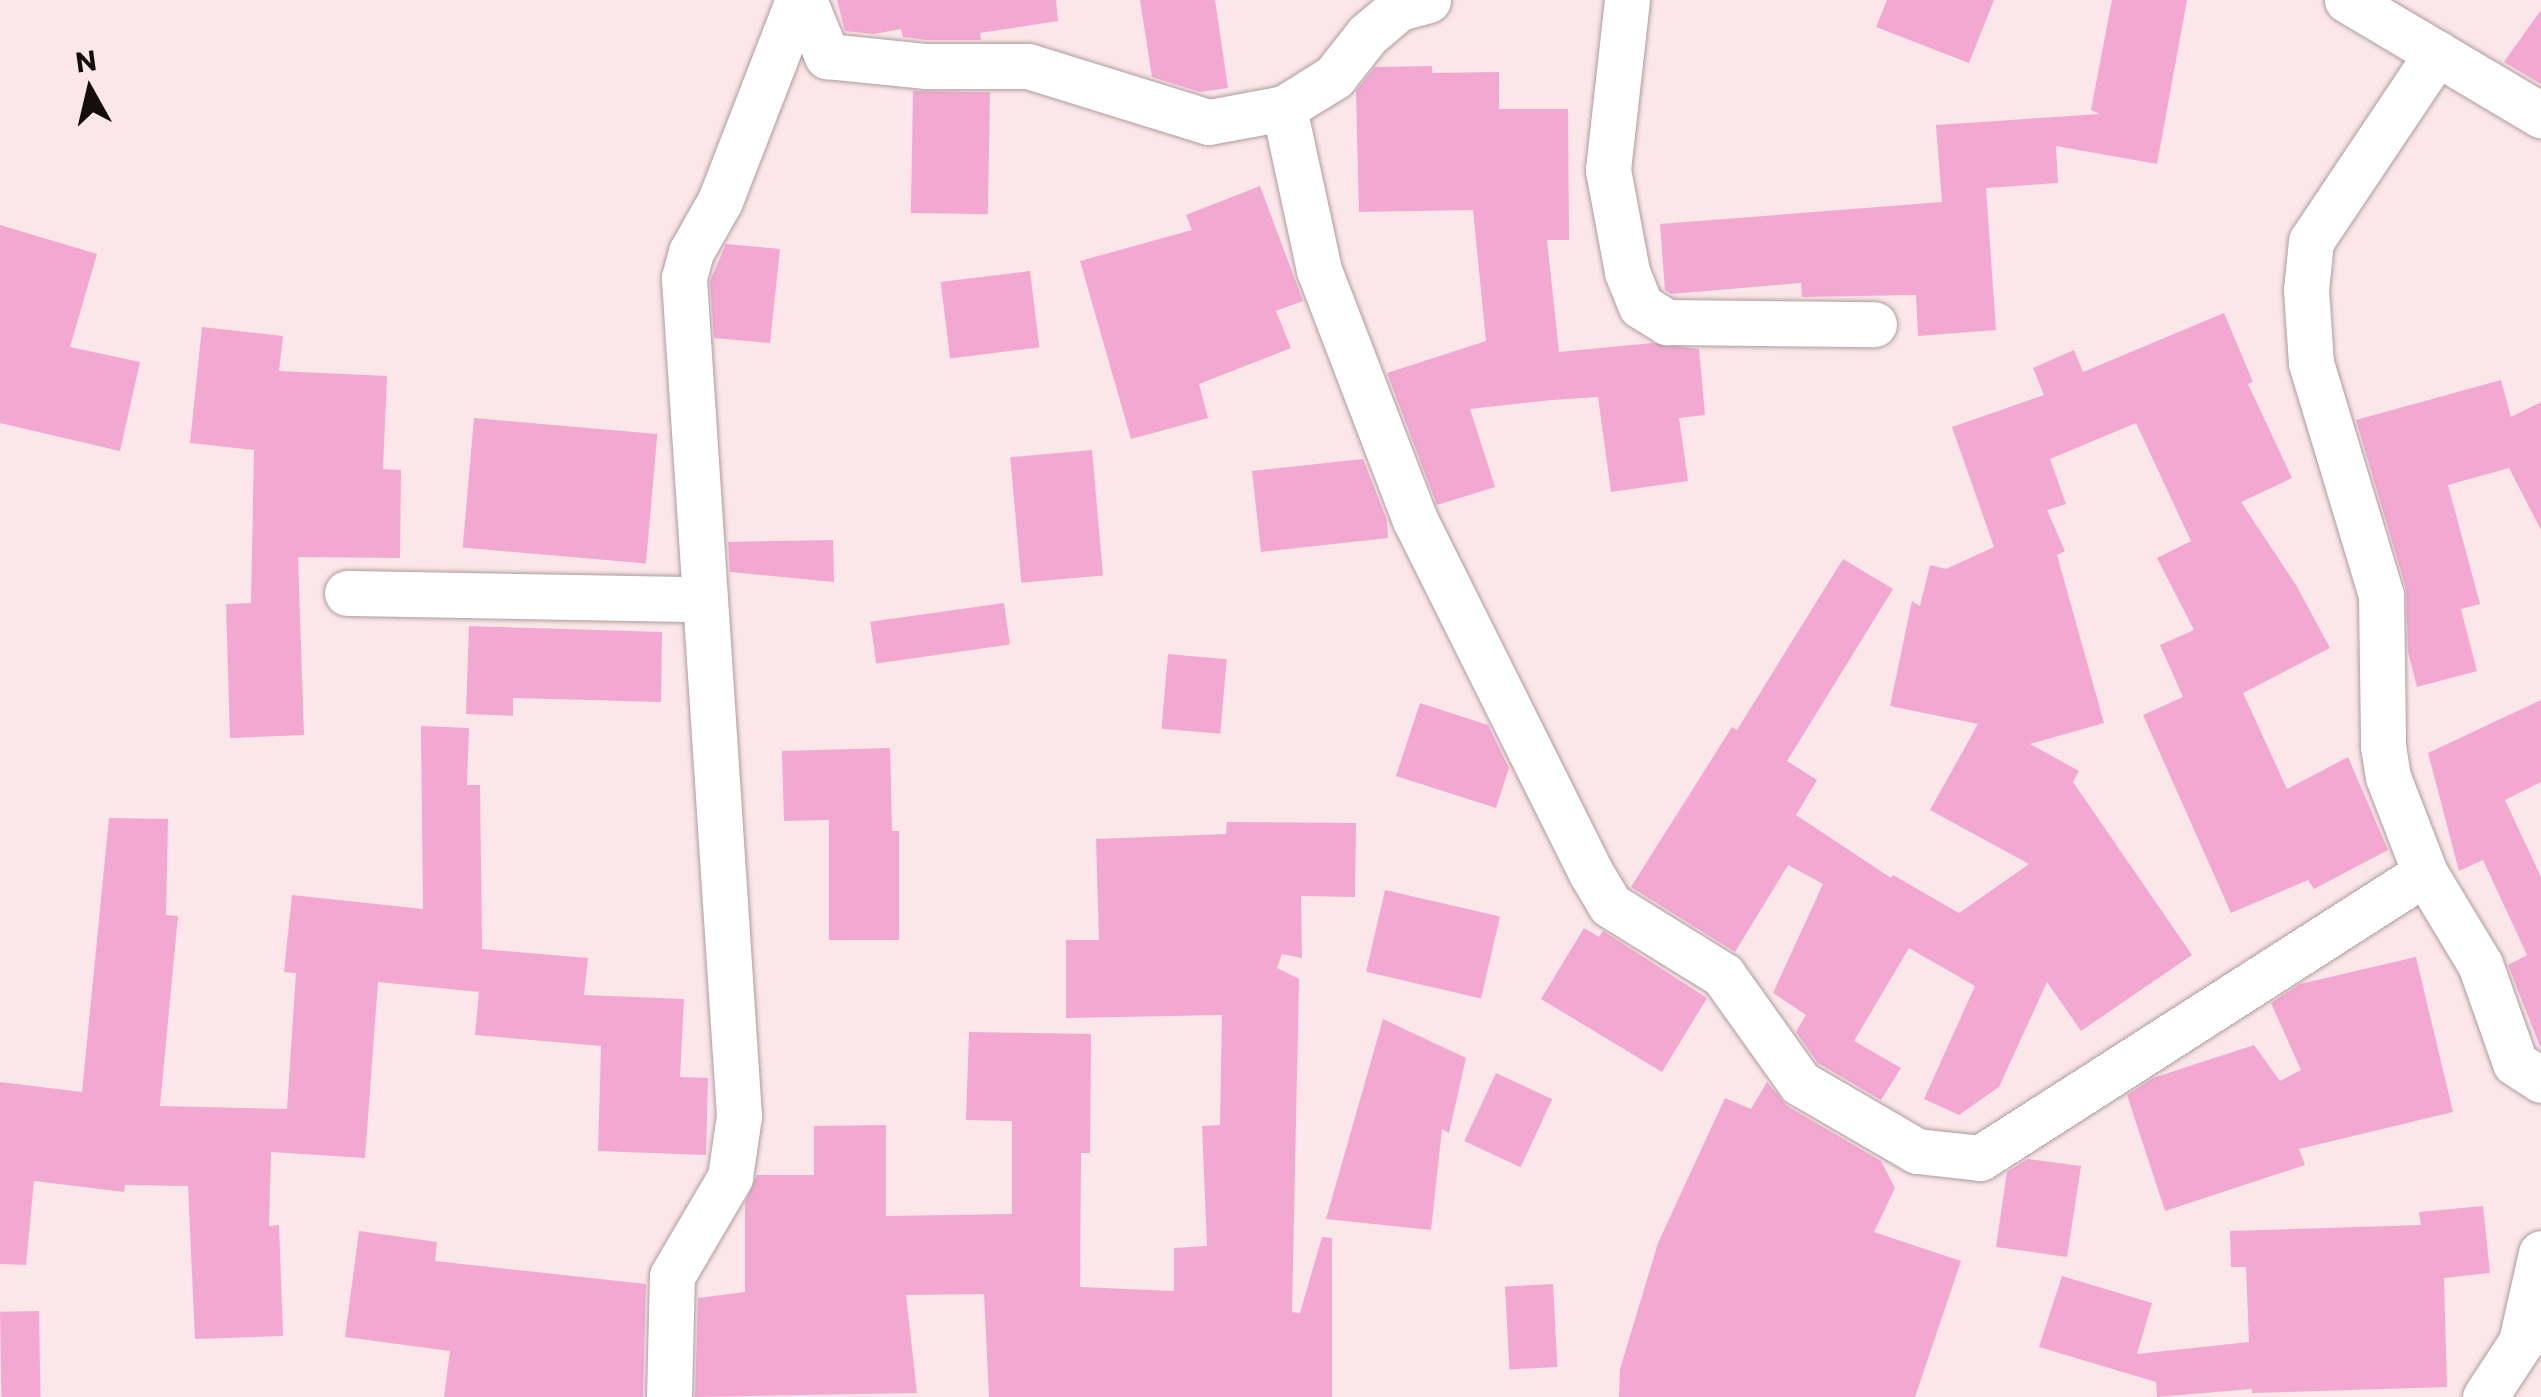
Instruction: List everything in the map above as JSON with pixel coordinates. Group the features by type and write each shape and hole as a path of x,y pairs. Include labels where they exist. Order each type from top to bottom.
{"street":[{"path":"801,0 827,56 926,66 1028,66 1209,122 1284,108 1334,77 1367,36 1399,8 1428,0"},
{"path":"668,1397 672,1276 730,1177 739,1116 684,278 691,252 720,201 801,0"},
{"path":"1627,0 1608,170 1627,272 1640,306 1667,322 1874,324"},
{"path":"2346,0 2541,115"},
{"path":"2437,53 2311,240 2306,290 2311,363 2381,595 2383,746 2388,777 2425,873 2480,964 2515,1063 2541,1080"},
{"path":"1284,108 1319,270 1414,518 1590,874 1610,905 1723,974 1800,1083 1917,1151 1980,1158 2425,873"},
{"path":"347,593 705,599"},
{"path":"2485,1397 2521,1342 2541,1253"}],"building":[{"path":"837,0 1056,0 1058,21 980,33 981,40 927,40 903,37 901,29 874,34 845,31"},
{"path":"1140,0 1215,0 1228,88 1200,92 1152,77"},
{"path":"1887,0 1994,0 1969,63 1876,27"},
{"path":"2112,0 2187,0 2157,164 2056,146 2058,183 1986,188 1996,330 1918,336 1916,295 1802,297 1801,283 1671,294 1665,290 1660,224 1942,202 1936,125 2100,114 2091,110"},
{"path":"2541,10 2541,84 2504,62"},
{"path":"1432,66 1432,73 1499,72 1499,109 1568,109 1569,240 1547,240 1559,352 1652,343 1699,349 1705,415 1679,418 1688,481 1611,492 1598,397 1552,400 1470,409 1495,487 1437,505 1387,373 1486,341 1473,210 1359,212 1356,91 1375,67"},
{"path":"913,91 990,92 988,214 911,213"},
{"path":"1260,186 1303,301 1276,311 1291,348 1199,384 1208,418 1131,439 1080,261 1192,230 1186,215"},
{"path":"0,225 97,254 70,347 140,362 120,451 0,423"},
{"path":"726,244 780,249 770,343 714,338 710,281"},
{"path":"1030,271 1039,347 950,358 941,282"},
{"path":"2224,313 2253,382 2248,384 2292,478 2241,502 2296,585 2330,648 2243,693 2287,789 2348,757 2388,850 2314,889 2308,880 2231,913 2143,715 2183,697 2160,645 2194,630 2157,558 2191,541 2136,423 2050,459 2066,504 2047,510 2065,551 2057,555 2104,723 2030,744 2079,771 2073,782 2192,955 2081,1031 2047,982 1999,1087 1959,1115 1924,1099 1975,986 1909,948 1854,1041 1901,1068 1881,1100 1818,1063 1796,1032 1806,1015 1773,993 1823,884 1788,865 1735,952 1631,887 1732,727 1737,730 1843,559 1893,589 1787,761 1817,780 1796,815 1891,878 1893,875 1959,913 2029,864 1930,810 1978,724 1890,706 1912,601 1920,606 1930,565 1946,569 1994,547 1952,427 2044,395 2033,368 2074,350 2083,372"},
{"path":"202,327 283,336 279,371 387,376 383,469 401,470 400,558 298,557 304,735 230,738 226,604 251,603 254,450 190,443"},
{"path":"2501,380 2511,417 2541,402 2541,530 2509,468 2448,485 2480,604 2461,609 2477,671 2417,687 2408,652 2406,588 2356,420"},
{"path":"474,418 657,434 646,564 463,548"},
{"path":"1092,450 1103,576 1021,583 1010,457"},
{"path":"1363,459 1387,520 1388,538 1261,552 1252,471"},
{"path":"833,540 834,582 730,572 728,542"},
{"path":"1004,603 1010,645 876,663 870,622"},
{"path":"469,626 662,632 661,702 513,698 513,716 466,714"},
{"path":"1168,654 1227,659 1220,734 1161,729"},
{"path":"2541,700 2541,782 2505,800 2541,877 2541,1049 2508,965 2527,955 2483,860 2459,871 2428,753"},
{"path":"1420,703 1488,725 1509,768 1496,808 1396,776"},
{"path":"421,726 469,728 467,785 480,785 482,949 588,958 584,995 684,999 680,1077 708,1078 706,1155 598,1151 601,1046 475,1035 479,992 378,982 365,1158 271,1152 269,1226 279,1225 283,1336 195,1339 188,1186 125,1185 124,1192 34,1181 26,1265 0,1264 0,1082 82,1092 109,818 168,819 166,915 178,916 160,1106 287,1109 296,973 284,972 292,895 423,909"},
{"path":"890,748 892,831 899,831 899,940 829,940 829,820 784,821 782,751"},
{"path":"1227,822 1356,823 1355,897 1301,896 1302,958 1282,954 1277,968 1299,979 1292,1312 1300,1313 1322,1237 1332,1238 1332,1397 989,1397 984,1294 906,1295 917,1393 695,1397 698,1298 745,1292 745,1203 757,1175 814,1175 814,1126 886,1125 886,1216 1012,1214 1012,1121 966,1120 969,1032 1091,1034 1090,1153 1081,1153 1080,1287 1174,1291 1174,1248 1207,1246 1202,1126 1220,1125 1222,1015 1066,1018 1066,940 1099,940 1096,839 1226,834"},
{"path":"1385,890 1500,917 1481,998 1366,972"},
{"path":"1584,928 1599,937 1603,931 1707,998 1662,1072 1541,999"},
{"path":"2416,957 2453,1112 2299,1149 2305,1165 2165,1211 2127,1095 2153,1078 2254,1045 2280,1081 2301,1070 2271,1003 2300,984"},
{"path":"1383,1019 1466,1058 1449,1133 1442,1129 1431,1230 1326,1219"},
{"path":"1496,1073 1552,1099 1520,1167 1464,1141"},
{"path":"1767,1082 1787,1106 1881,1161 1895,1188 1874,1232 1961,1261 1915,1397 1619,1397 1620,1369 1658,1243 1725,1098 1751,1109"},
{"path":"2028,1159 2081,1166 2067,1257 1996,1247 2007,1172"},
{"path":"2483,1206 2490,1273 2444,1278 2447,1387 2252,1393 2252,1389 2157,1397 2156,1382 2039,1347 2062,1276 2152,1303 2137,1354 2249,1342 2246,1267 2231,1267 2230,1231 2421,1225 2419,1212"},
{"path":"359,1231 437,1242 435,1261 646,1284 643,1397 444,1397 450,1351 345,1337"},
{"path":"1553,1284 1557,1367 1509,1369 1505,1287"},
{"path":"39,1311 41,1397 1,1397 0,1312"}]}
